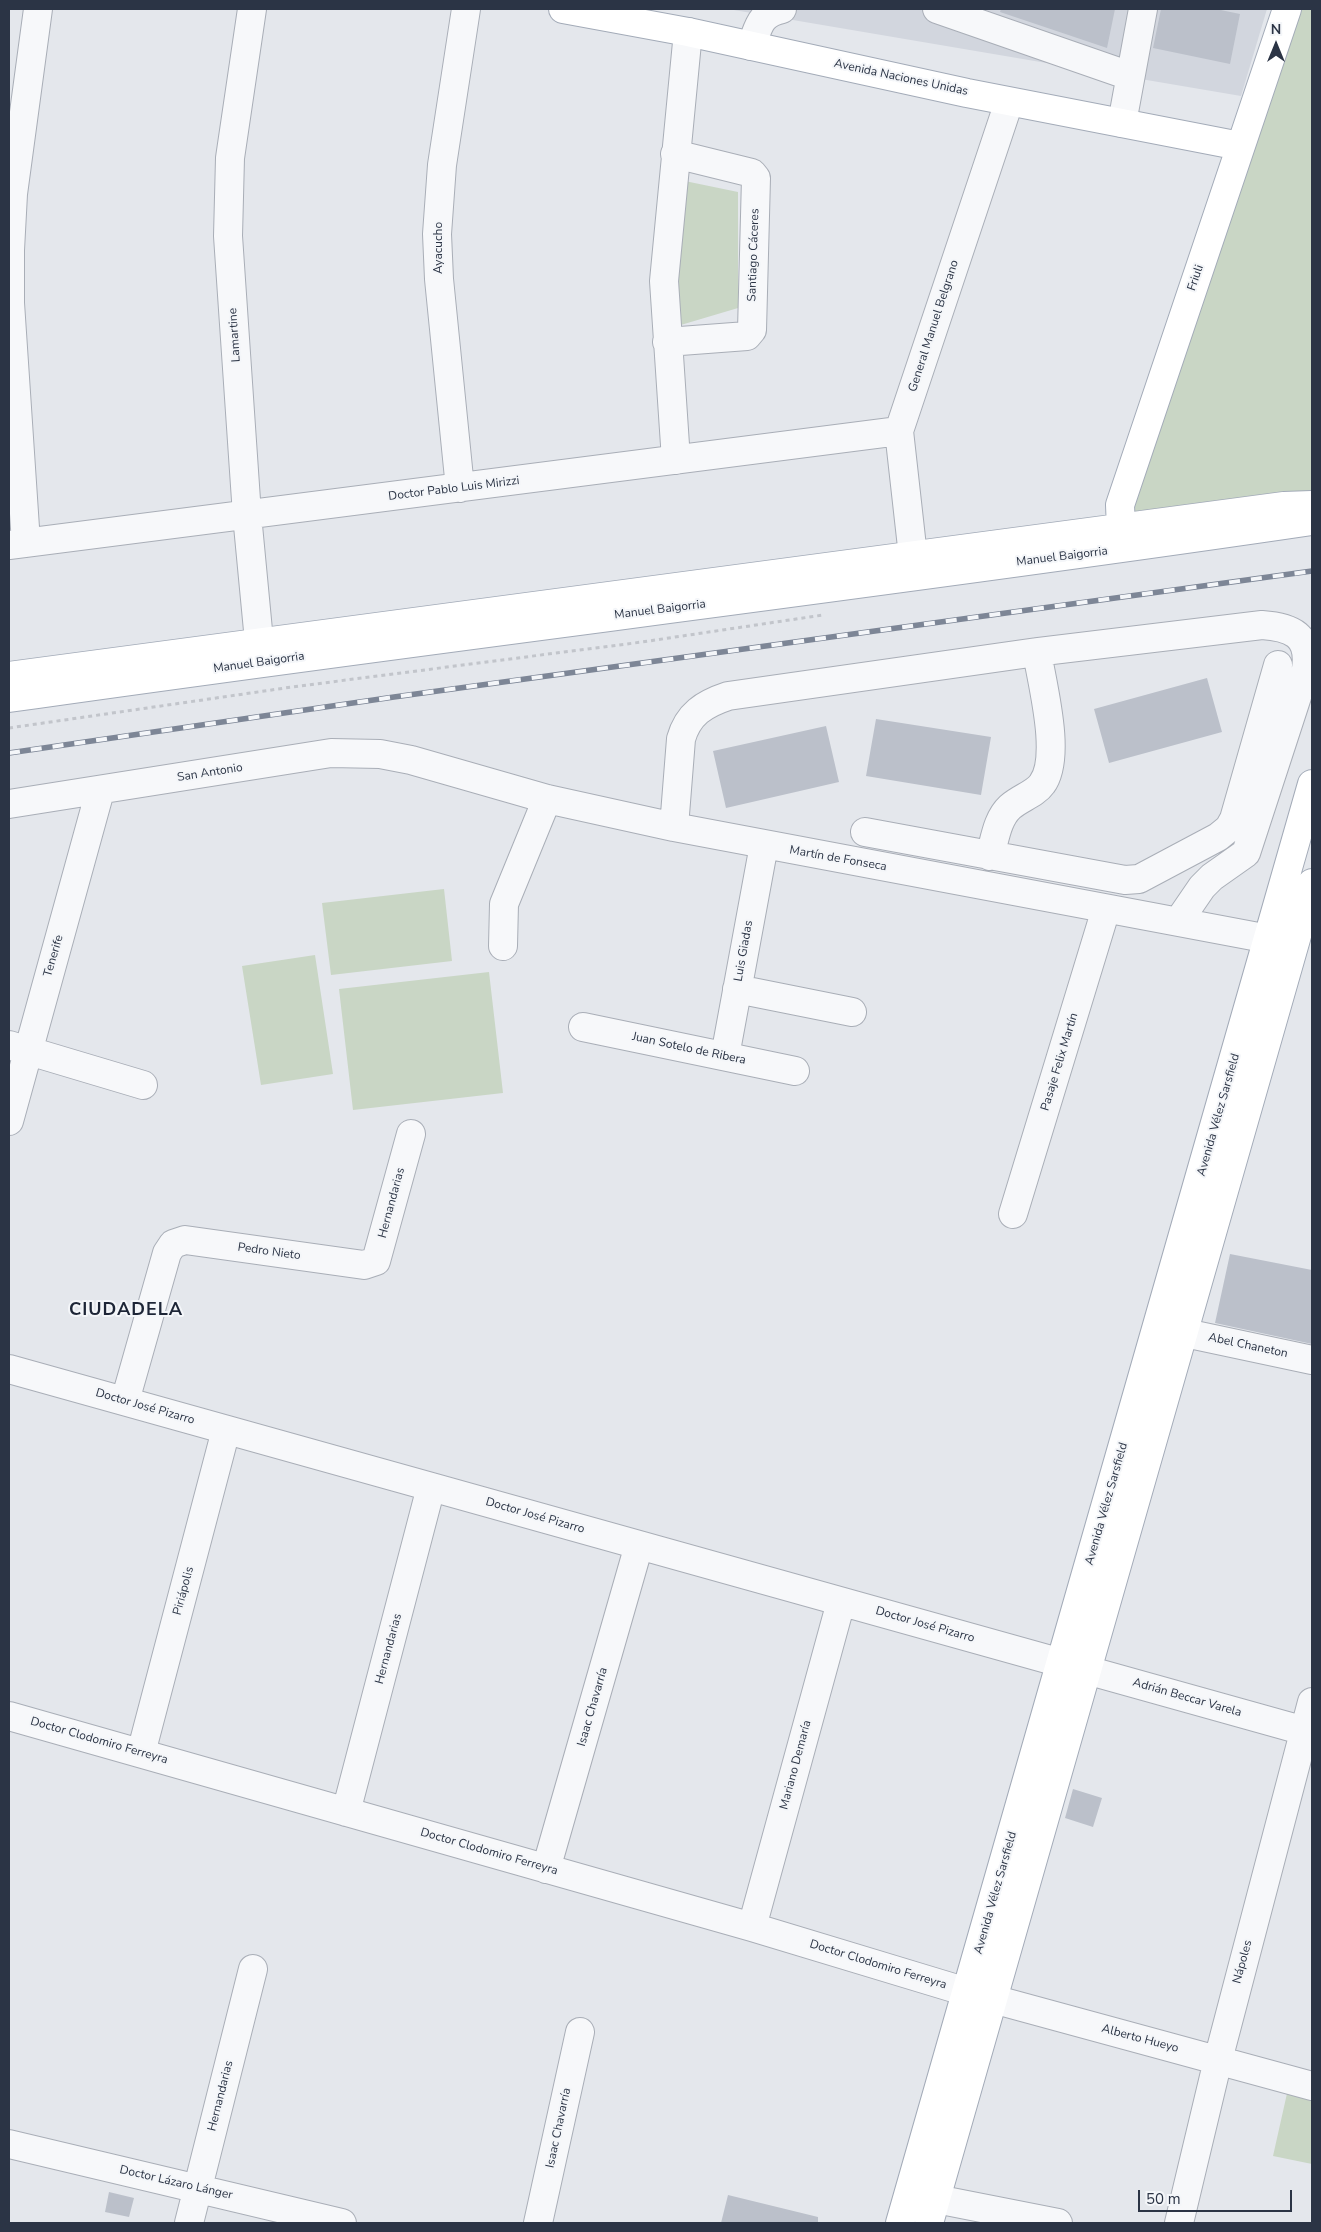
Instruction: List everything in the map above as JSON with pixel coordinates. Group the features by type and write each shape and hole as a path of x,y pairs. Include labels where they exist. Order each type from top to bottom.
{"main road":[{"name":"Avenida Naciones Unidas","path":"563,9 617,13 688,32 1010,102 1240,146"},
{"name":"Friuli","path":"1121,540 1120,505 1287,9"},
{"name":"Manuel Baigorria","path":"9,676 260,652 1121,540 1284,506 1312,504"},
{"name":"Manuel Baigorria","path":"9,698 260,652 913,556 1121,540 1312,521"},
{"name":"Avenida Vélez Sarsfield","path":"933,2211 995,2000 1074,1667 1312,784"},
{"name":"Avenida Vélez Sarsfield","path":"900,2223 968,1992 1185,1333 1307,938 1312,883"}],"street":[{"path":"18,544 9,303 11,194 38,9"},
{"name":"Lamartine","path":"252,9 230,158 228,246 247,515 260,652"},
{"name":"Ayacucho","path":"460,488 439,279 437,234 442,165 466,9"},
{"path":"751,46 762,18 772,11 782,9"},
{"path":"937,9 1130,76"},
{"path":"1122,123 1143,9"},
{"path":"676,460 664,303 665,255 688,32"},
{"name":"General Manuel Belgrano","path":"913,556 899,431 1010,102"},
{"name":"Santiago Cáceres","path":"667,342 747,336 752,330 756,178 752,173 675,154"},
{"name":"Doctor Pablo Luis Mirizzi","path":"18,544 899,431"},
{"path":"674,827 680,739 690,717 711,701 728,696 1037,652 1262,625 1289,629 1300,636 1305,645 1308,658 1306,669 1246,853 1212,877 1202,887 1178,922"},
{"path":"990,856 1001,818 1010,807 1041,786 1049,766 1049,730 1037,652"},
{"path":"865,832 1125,880 1139,879 1218,837 1229,828 1234,819 1278,665"},
{"name":"San Antonio","path":"9,804 331,754 380,754 411,760"},
{"name":"Martín de Fonseca","path":"411,760 548,799 674,827 1269,939"},
{"name":"Tenerife","path":"9,1121 18,1048 100,791"},
{"path":"503,946 504,904 548,799"},
{"name":"Luis Giadas","path":"725,1056 764,845"},
{"name":"Pasaje Felix Martín","path":"1013,1214 1106,909"},
{"path":"738,989 852,1012"},
{"name":"Juan Sotelo de Ribera","path":"583,1027 795,1071"},
{"path":"18,1048 143,1085"},
{"name":"Hernandarias","path":"364,1265 376,1261 411,1134"},
{"name":"Pedro Nieto","path":"125,1401 168,1253 173,1244 185,1240 364,1265"},
{"name":"Abel Chaneton","path":"1185,1333 1312,1360"},
{"name":"Doctor José Pizarro","path":"9,1369 1074,1667"},
{"name":"Piriápolis","path":"141,1753 226,1430"},
{"name":"Hernandarias","path":"346,1812 431,1487"},
{"name":"Isaac Chavarría","path":"546,1869 639,1545"},
{"name":"Mariano Demaría","path":"752,1927 841,1602"},
{"name":"Adrián Beccar Varela","path":"1074,1667 1308,1732"},
{"name":"Nápoles","path":"1179,2223 1218,2060 1308,1732 1312,1702"},
{"name":"Doctor Clodomiro Ferreyra","path":"9,1716 752,1927 968,1992"},
{"name":"Hernandarias","path":"190,2223 253,1968"},
{"name":"Alberto Hueyo","path":"968,1992 1312,2086"},
{"name":"Isaac Chavarría","path":"538,2223 580,2032"},
{"name":"Doctor Lázaro Lánger","path":"9,2144 198,2187 342,2223"},
{"path":"933,2211 1058,2223"}],"shaded area":[{"path":"728,9 1267,9 1241,96"}],"green space":[{"path":"1287,9 1312,9 1312,502 1121,529"},
{"path":"680,180 738,192 738,308 674,327"},
{"path":"444,889 452,961 331,975 322,903"},
{"path":"315,955 333,1074 261,1085 242,966"},
{"path":"489,972 503,1093 353,1110 339,989"},
{"path":"1288,2089 1312,2094 1312,2164 1273,2156"}],"building":[{"path":"1001,9 1115,9 1107,48 1000,12"},
{"path":"1161,9 1216,9 1240,14 1230,64 1153,48"},
{"path":"1207,678 1222,732 1109,763 1094,709"},
{"path":"876,719 991,737 981,795 866,776"},
{"path":"826,726 839,782 726,808 713,751"},
{"path":"1230,1254 1312,1270 1312,1344 1215,1323"},
{"path":"1073,1789 1102,1798 1093,1827 1065,1818"},
{"path":"109,2192 134,2198 129,2217 105,2212"},
{"path":"728,2195 818,2217 818,2223 721,2223"}],"railway":[{"path":"9,753 394,697 1312,571"}],"district":[{"name":"CIUDADELA","path":"126,1311"}]}
